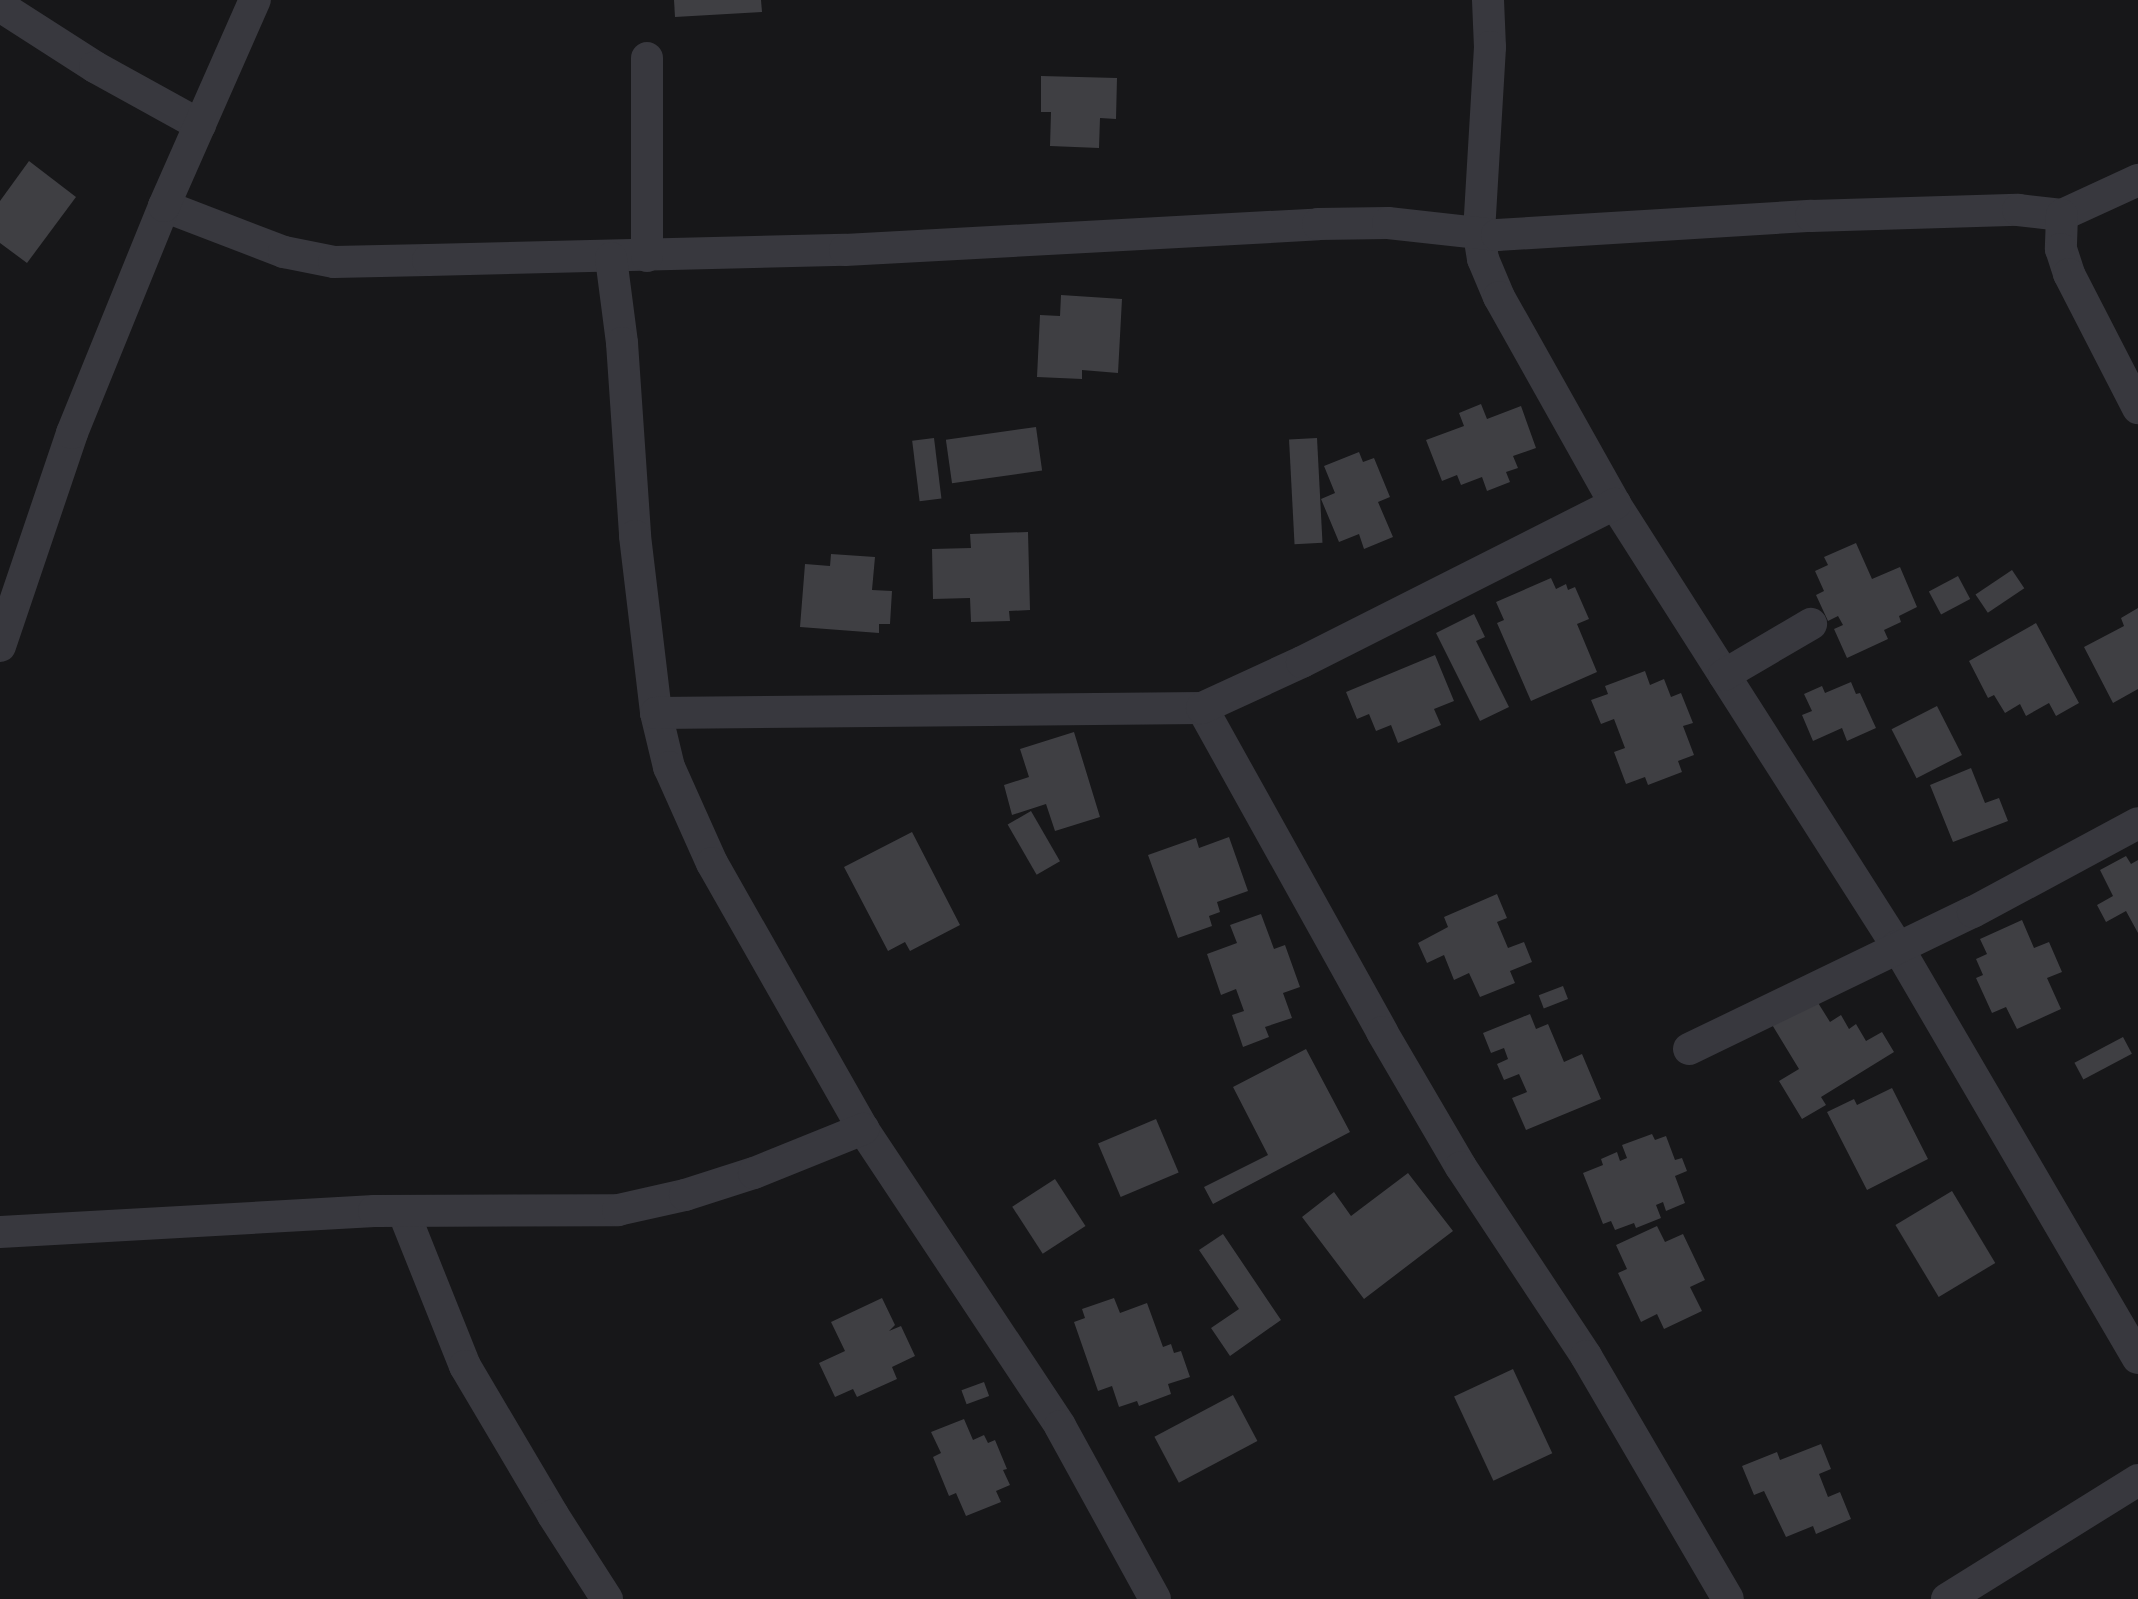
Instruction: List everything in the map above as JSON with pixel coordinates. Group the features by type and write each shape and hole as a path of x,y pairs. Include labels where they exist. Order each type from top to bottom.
{"street":[{"path":"0,646 72,433 164,206 255,0"},
{"path":"1488,0 1490,47 1479,234 1483,259 1499,297 1615,504 1897,946 2138,1358"},
{"path":"0,6 95,67 200,125"},
{"path":"647,58 647,256"},
{"path":"164,206 284,252 334,262 611,258 845,250 1318,224 1403,224 1479,234 1989,210 2062,215 2138,180"},
{"path":"2062,215 2061,249 2069,274 2138,408"},
{"path":"611,258 622,343 635,536 656,713 669,767 712,863 863,1129 1060,1426 1155,1599"},
{"path":"656,713 1202,708 1302,662 1615,504"},
{"path":"1724,675 1811,624"},
{"path":"1202,708 1453,1153 1586,1356 1728,1599"},
{"path":"1689,1049 1973,912 2138,823"},
{"path":"0,1232 403,1211 618,1210 685,1195 754,1173 863,1129"},
{"path":"403,1211 465,1366 607,1599"},
{"path":"1947,1599 2138,1480"}],"building":[{"path":"674,0 761,0 762,12 675,17"},
{"path":"1041,76 1117,78 1116,119 1100,118 1099,148 1050,146 1051,112 1041,112"},
{"path":"29,161 76,197 27,263 0,243 0,201"},
{"path":"1061,295 1122,299 1118,373 1082,370 1082,379 1037,377 1040,315 1060,316"},
{"path":"1481,404 1487,419 1521,406 1536,448 1513,456 1518,468 1506,472 1510,482 1487,491 1482,477 1461,485 1457,475 1442,481 1426,440 1464,426 1459,413"},
{"path":"1036,427 1042,471 952,483 946,440"},
{"path":"934,438 941,499 920,501 912,441"},
{"path":"1317,438 1322,543 1295,544 1289,439"},
{"path":"1359,452 1363,462 1374,458 1390,497 1378,502 1393,537 1364,549 1359,534 1339,542 1321,499 1335,493 1324,466"},
{"path":"1028,532 1030,610 1009,611 1010,621 971,622 970,598 933,599 932,549 971,548 970,534"},
{"path":"1856,543 1872,579 1900,567 1917,607 1899,616 1901,622 1884,630 1888,639 1847,658 1834,629 1843,625 1838,616 1828,621 1816,595 1824,591 1815,571 1828,565 1824,557"},
{"path":"831,554 875,557 872,590 892,591 890,624 879,624 879,633 800,627 805,564 830,566"},
{"path":"2012,570 2024,588 1988,613 1976,595"},
{"path":"1958,576 1970,599 1941,614 1929,591"},
{"path":"1551,578 1556,589 1566,584 1568,590 1575,587 1589,619 1577,624 1597,672 1531,701 1497,623 1504,620 1496,602"},
{"path":"2138,608 2138,689 2113,703 2084,647 2124,626 2121,618"},
{"path":"1474,614 1485,637 1476,641 1509,707 1480,721 1436,633"},
{"path":"2036,623 2079,703 2056,716 2049,703 2026,716 2020,704 2005,713 1994,695 1988,698 1969,661"},
{"path":"1435,655 1454,701 1434,709 1441,725 1398,743 1391,725 1376,731 1369,714 1357,719 1346,692"},
{"path":"1645,671 1650,685 1664,679 1671,697 1681,693 1693,723 1683,726 1694,755 1678,761 1682,772 1648,785 1645,777 1626,784 1614,752 1625,748 1614,719 1601,724 1591,700 1608,694 1605,686"},
{"path":"1851,682 1856,694 1860,693 1876,728 1847,741 1842,728 1813,741 1802,715 1812,711 1804,694 1822,686 1825,693"},
{"path":"1937,706 1962,755 1917,778 1892,729"},
{"path":"1074,732 1100,817 1055,831 1046,804 1012,815 1004,785 1029,777 1020,749"},
{"path":"1971,768 1985,803 1999,798 2008,821 1953,842 1930,785"},
{"path":"1031,811 1060,861 1037,875 1008,824"},
{"path":"912,832 960,925 910,951 905,942 888,951 844,867"},
{"path":"1229,837 1248,891 1217,902 1220,912 1209,916 1212,926 1178,938 1148,855 1196,838 1199,848"},
{"path":"2126,856 2131,864 2138,860 2138,933 2126,911 2106,922 2097,905 2113,896 2100,870"},
{"path":"1497,894 1507,918 1497,922 1508,948 1524,942 1532,962 1510,971 1515,983 1480,997 1469,973 1454,980 1444,955 1427,963 1418,943 1448,927 1444,917"},
{"path":"1261,914 1274,949 1285,945 1300,987 1283,993 1292,1018 1265,1027 1269,1037 1243,1047 1232,1015 1244,1011 1236,989 1221,995 1207,954 1237,943 1230,925"},
{"path":"2022,920 2034,948 2049,942 2062,972 2047,978 2061,1009 2017,1029 2006,1007 1992,1013 1976,978 1983,975 1976,959 1987,954 1980,939"},
{"path":"1563,986 1568,999 1544,1008 1539,995"},
{"path":"1815,998 1830,1022 1841,1015 1849,1029 1856,1024 1866,1041 1882,1032 1894,1052 1821,1097 1826,1105 1802,1119 1779,1081 1799,1069 1771,1023"},
{"path":"1530,1014 1536,1029 1548,1024 1564,1062 1582,1054 1601,1099 1526,1130 1512,1098 1527,1092 1519,1074 1504,1080 1497,1064 1508,1059 1504,1048 1491,1053 1483,1033"},
{"path":"2123,1037 2132,1054 2083,1080 2074,1063"},
{"path":"1306,1049 1350,1132 1213,1204 1204,1187 1268,1155 1233,1087"},
{"path":"1892,1088 1928,1159 1867,1190 1827,1112 1854,1099 1857,1105"},
{"path":"1156,1119 1179,1172 1121,1197 1098,1144"},
{"path":"1652,1134 1655,1140 1666,1136 1675,1160 1682,1158 1687,1171 1675,1176 1685,1203 1666,1211 1663,1202 1656,1205 1661,1218 1636,1228 1634,1223 1615,1230 1611,1221 1603,1224 1583,1173 1603,1165 1601,1159 1617,1152 1620,1161 1627,1158 1622,1145"},
{"path":"1408,1173 1453,1231 1364,1299 1302,1217 1334,1192 1351,1216"},
{"path":"1055,1179 1085,1226 1043,1254 1012,1207"},
{"path":"1952,1191 1995,1263 1939,1297 1895,1225"},
{"path":"1657,1226 1665,1242 1683,1234 1705,1280 1690,1287 1702,1311 1664,1329 1657,1314 1641,1322 1618,1273 1627,1269 1616,1245"},
{"path":"1223,1234 1281,1320 1230,1356 1211,1328 1239,1309 1199,1250"},
{"path":"882,1298 895,1325 889,1331 901,1326 915,1356 892,1367 897,1379 857,1397 853,1389 835,1397 819,1363 845,1351 831,1322"},
{"path":"1114,1298 1120,1313 1147,1303 1163,1347 1171,1344 1174,1353 1181,1351 1190,1377 1168,1384 1171,1394 1139,1406 1137,1401 1119,1407 1112,1386 1098,1391 1074,1322 1085,1318 1082,1309"},
{"path":"1513,1369 1552,1453 1493,1481 1454,1396"},
{"path":"984,1382 989,1396 967,1404 961,1390"},
{"path":"1233,1395 1257,1441 1179,1483 1154,1437"},
{"path":"964,1419 973,1440 984,1435 988,1443 995,1440 1010,1485 996,1491 1001,1502 966,1516 956,1493 949,1496 933,1457 941,1453 931,1432"},
{"path":"1821,1444 1831,1469 1819,1474 1828,1497 1840,1492 1851,1519 1816,1534 1813,1526 1786,1537 1764,1491 1754,1495 1742,1466 1777,1452 1780,1460"}]}
